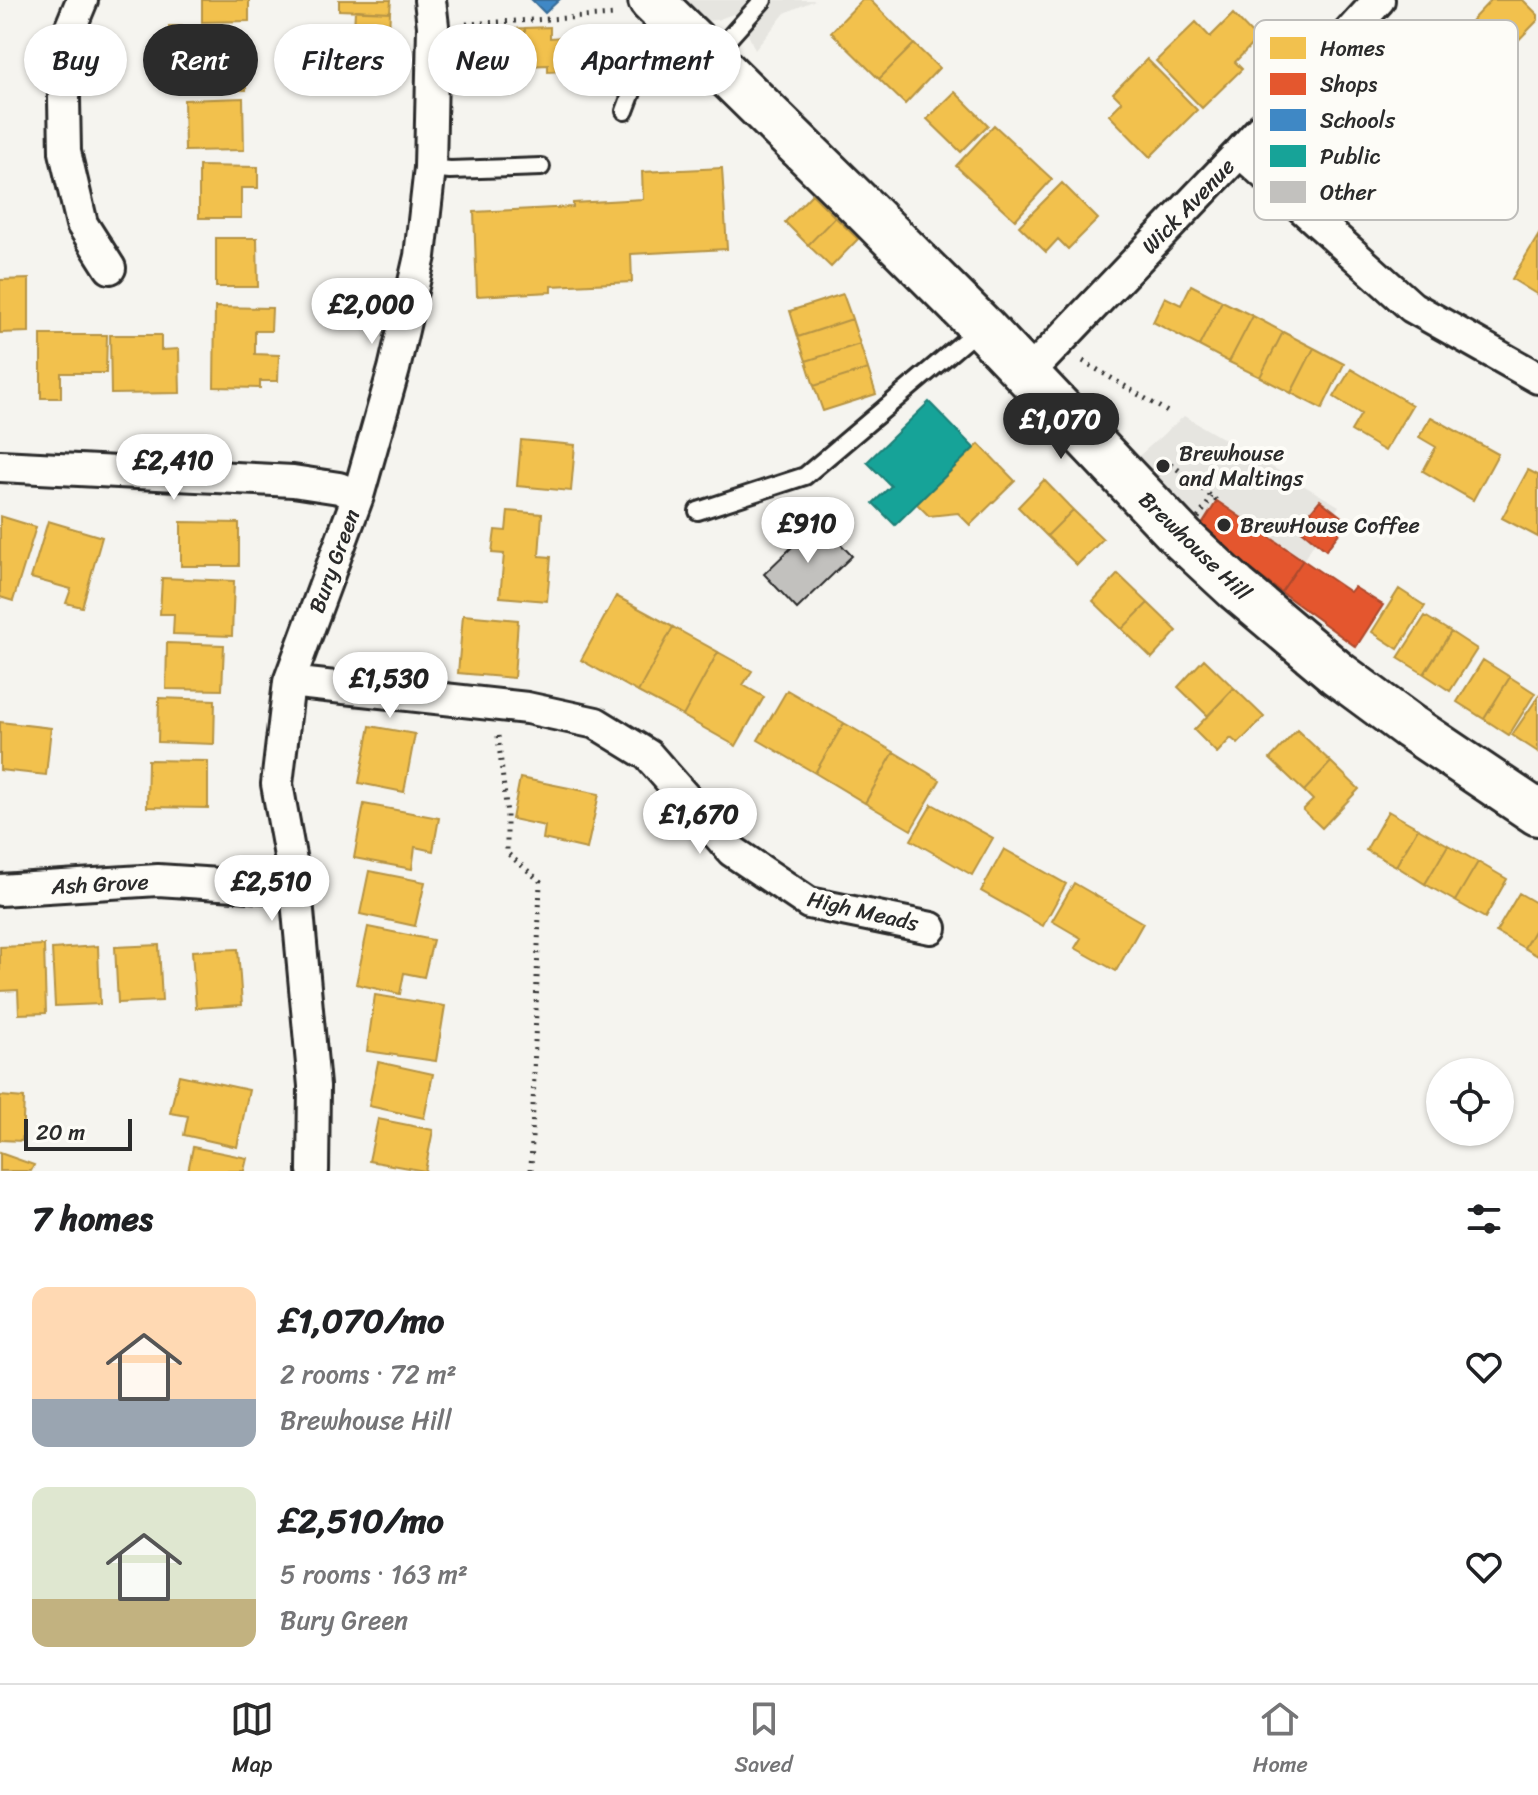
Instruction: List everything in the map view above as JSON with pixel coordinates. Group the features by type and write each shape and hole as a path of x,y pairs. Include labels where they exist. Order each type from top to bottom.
{"street":[{"path":"82,0 63,46 65,152 82,224 110,268"},
{"name":"Wick Avenue","path":"1361,20 1379,0"},
{"name":"Brewhouse Hill","path":"648,9 667,24"},
{"name":"Bury Green","path":"313,1171 314,1086 296,889 277,784 289,682 358,496 394,369 420,256 430,168 432,13"},
{"name":"Brewhouse Hill","path":"741,88 982,327 1041,360 1183,539 1337,673 1410,727 1538,813"},
{"name":"Wick Avenue","path":"1041,360 1254,137"},
{"path":"1240,152 1254,165"},
{"path":"1315,220 1412,307 1538,378"},
{"path":"0,466 293,481 339,488 358,496"},
{"name":"High Meads","path":"289,682 527,708 596,723 648,755 732,851 809,903 931,928"},
{"name":"Ash Grove","path":"0,890 158,880 296,889"}],"lane":[{"path":"741,25 763,0"},
{"path":"625,111 648,9"},
{"path":"430,168 541,167"},
{"path":"698,511 805,476 982,327"}],"path":[{"path":"432,13 648,9"},
{"path":"1041,360 1171,414"},
{"path":"1175,467 1215,499 1198,518"},
{"path":"496,724 507,814 507,853 540,881 531,1171"}],"shaded area":[{"path":"681,0 815,0 785,13 755,50 744,25 733,14 705,21"},
{"path":"1184,416 1339,506 1278,598 1132,462"}],"building: Homes":[{"path":"202,0 249,0 249,21 202,22"},
{"path":"339,0 391,0 390,12 339,10"},
{"path":"862,0 870,0 914,44 879,79 831,32"},
{"path":"1491,0 1523,0 1538,15 1538,20 1518,41 1518,20 1472,20"},
{"path":"355,10 390,12 389,24 354,24"},
{"path":"1233,14 1254,36 1254,42 1235,62 1242,69 1202,108 1156,61 1196,22 1210,37"},
{"path":"550,27 553,72 548,72 548,65 537,66 537,28"},
{"path":"914,44 939,68 905,104 879,79"},
{"path":"1147,59 1197,110 1150,157 1109,115 1122,102 1113,93"},
{"path":"955,92 988,125 961,152 927,119"},
{"path":"243,98 244,150 185,151 184,100"},
{"path":"994,125 1052,179 1015,220 956,166"},
{"path":"199,166 258,167 258,188 241,188 241,218 199,218"},
{"path":"722,168 727,249 631,254 632,282 551,286 551,292 477,296 474,212 573,207 573,203 643,199 642,172"},
{"path":"1062,183 1098,219 1068,249 1058,239 1046,252 1019,226"},
{"path":"812,194 835,217 808,245 785,222"},
{"path":"835,217 858,239 831,267 808,245"},
{"path":"1538,236 1538,295 1512,279"},
{"path":"216,238 257,238 258,287 216,287"},
{"path":"29,279 29,332 0,333 0,280"},
{"path":"1191,285 1222,301 1199,346 1153,322 1165,297 1181,305"},
{"path":"843,294 852,319 798,337 790,311"},
{"path":"1222,301 1253,316 1229,362 1199,346"},
{"path":"215,307 272,308 271,331 255,331 255,354 279,355 278,381 260,381 260,388 214,387"},
{"path":"1253,316 1283,332 1260,377 1229,362"},
{"path":"852,319 860,344 806,361 798,337"},
{"path":"1283,332 1314,348 1291,393 1260,377"},
{"path":"41,335 107,335 106,373 61,373 61,398 41,398"},
{"path":"110,335 161,335 161,350 179,349 180,393 111,394"},
{"path":"860,344 868,369 814,386 806,361"},
{"path":"1314,348 1344,364 1322,409 1291,393"},
{"path":"868,369 876,394 823,411 814,386"},
{"path":"1351,369 1412,405 1385,451 1351,431 1361,414 1334,397"},
{"path":"1431,417 1498,454 1473,500 1423,471 1436,447 1419,437"},
{"path":"521,440 575,445 571,491 517,486"},
{"path":"979,444 1015,481 970,525 958,513 929,516 917,504"},
{"path":"1528,470 1538,475 1538,537 1502,518"},
{"path":"1044,480 1073,510 1047,536 1018,507"},
{"path":"1073,510 1103,539 1077,565 1047,536"},
{"path":"508,511 542,514 539,556 551,557 547,601 500,597 504,554 492,553 495,530 506,531"},
{"path":"0,516 36,527 13,601 0,597"},
{"path":"48,521 102,537 82,607 66,603 71,589 31,578"},
{"path":"181,522 239,523 239,566 181,566"},
{"path":"1118,574 1148,603 1122,629 1093,601"},
{"path":"162,578 234,581 232,636 173,634 174,614 160,614"},
{"path":"1399,589 1425,606 1398,649 1372,632"},
{"path":"616,596 673,627 638,692 581,660"},
{"path":"1148,603 1177,631 1152,658 1122,629"},
{"path":"463,615 518,620 514,678 458,673"},
{"path":"1425,616 1451,632 1424,674 1398,658"},
{"path":"673,627 718,652 683,716 638,692"},
{"path":"1451,632 1477,649 1450,691 1424,674"},
{"path":"167,643 224,645 222,690 166,689"},
{"path":"718,652 752,671 743,685 764,697 736,746 683,716"},
{"path":"1204,659 1234,688 1208,716 1178,687"},
{"path":"1483,660 1510,677 1484,719 1457,702"},
{"path":"1510,677 1535,693 1509,735 1484,719"},
{"path":"1234,688 1264,717 1238,744 1231,738 1217,753 1194,730"},
{"path":"787,690 844,723 815,773 758,740"},
{"path":"1538,697 1538,752 1512,735"},
{"path":"159,698 215,700 214,744 158,742"},
{"path":"0,722 51,728 46,775 0,770"},
{"path":"844,723 894,752 865,803 815,773"},
{"path":"370,726 415,734 404,792 359,783"},
{"path":"1297,730 1331,762 1304,791 1270,759"},
{"path":"894,752 940,780 911,830 865,803"},
{"path":"148,760 208,761 208,808 147,807"},
{"path":"1331,762 1359,789 1322,828 1303,810 1313,800 1304,791"},
{"path":"520,778 599,794 587,849 543,839 545,826 512,819"},
{"path":"364,804 439,818 433,851 415,847 412,869 354,858"},
{"path":"932,804 993,838 972,875 911,840"},
{"path":"1388,811 1418,828 1396,866 1366,850"},
{"path":"1418,828 1448,845 1425,884 1396,866"},
{"path":"1448,845 1478,862 1455,901 1425,884"},
{"path":"1004,849 1066,884 1043,926 981,891"},
{"path":"1478,862 1507,879 1485,918 1455,901"},
{"path":"369,871 425,882 415,926 360,914"},
{"path":"1074,883 1143,923 1116,971 1075,948 1081,938 1052,921"},
{"path":"1519,893 1538,904 1538,924 1524,948 1496,932"},
{"path":"1538,924 1538,956 1524,948"},
{"path":"368,927 433,940 424,977 404,973 400,994 356,984"},
{"path":"44,945 46,1013 19,1014 18,990 0,991 0,947"},
{"path":"159,945 162,1001 118,1003 115,947"},
{"path":"98,946 100,1004 55,1006 52,949"},
{"path":"238,949 242,1005 196,1008 192,951"},
{"path":"375,995 445,1006 436,1061 367,1051"},
{"path":"378,1062 433,1074 424,1118 369,1106"},
{"path":"179,1075 249,1090 237,1147 184,1135 188,1116 170,1113"},
{"path":"0,1096 24,1098 22,1141 0,1140"},
{"path":"378,1119 433,1130 425,1171 369,1161"},
{"path":"193,1147 247,1158 244,1171 188,1171"},
{"path":"0,1153 34,1165 31,1171 0,1171"}],"building: Shops":[{"path":"1320,500 1348,522 1326,550 1298,527"},
{"path":"1217,501 1303,560 1281,592 1198,531"},
{"path":"1303,560 1350,592 1354,587 1383,605 1356,647 1281,592"}],"building: Schools":[{"path":"532,0 559,0 545,13"}],"building: Public":[{"path":"929,402 974,448 895,525 873,503 891,486 867,462"}],"building: Other":[{"path":"819,521 852,556 797,609 764,574"}],"place":[{"name":"Brewhouse and Maltings","path":"1163,466"},
{"name":"BrewHouse Coffee","path":"1224,525"}]}
